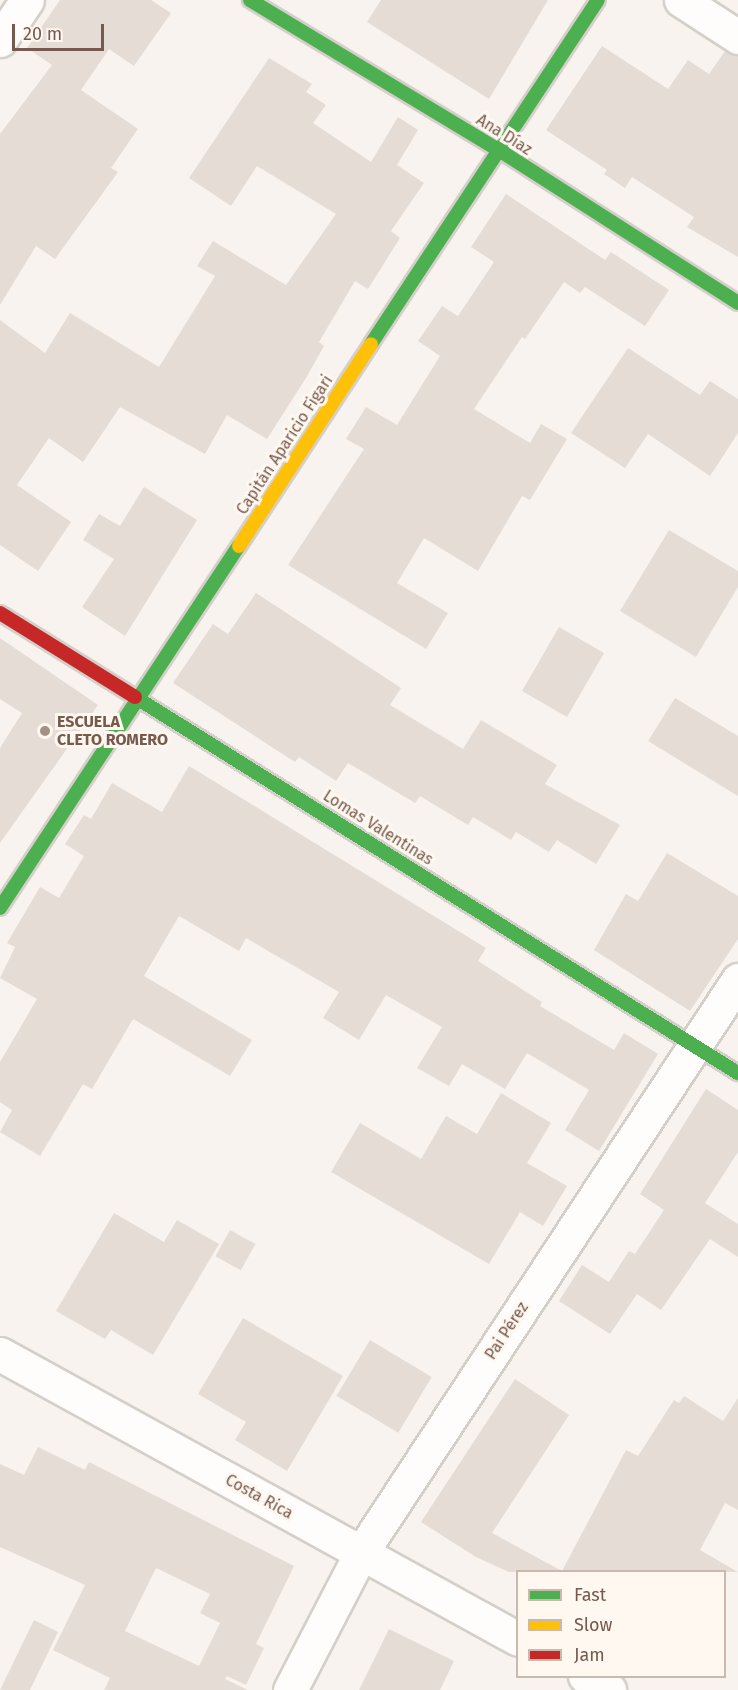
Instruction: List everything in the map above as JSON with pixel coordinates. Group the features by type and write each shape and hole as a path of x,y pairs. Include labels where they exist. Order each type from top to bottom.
{"street":[{"path":"0,40 27,0"},
{"name":"Ana Díaz","path":"250,0 499,150 738,303"},
{"name":"Capitán Aparicio Figari","path":"0,908 598,0"},
{"path":"681,0 738,36"},
{"name":"Lomas Valentinas","path":"0,613 738,1073"},
{"name":"Pai Pérez","path":"290,1690 361,1553 738,980"},
{"name":"Costa Rica","path":"0,1354 516,1638"},
{"path":"587,1678 609,1690"}],"building":[{"path":"60,0 151,0 171,13 134,66 109,49 81,90 138,129 111,168 118,172 55,259 36,246 0,305 0,134 52,65 27,48"},
{"path":"381,0 548,0 489,99 367,22"},
{"path":"602,46 668,89 688,60 709,74 725,51 738,56 738,257 687,227 694,217 632,177 625,188 604,174 607,170 546,130"},
{"path":"269,58 312,84 306,92 326,105 313,123 371,162 398,117 418,130 397,165 424,183 391,231 400,238 368,289 355,281 319,342 324,346 267,439 227,415 205,454 120,407 83,462 49,438 17,485 71,522 38,571 0,545 0,320 45,353 70,313 159,367 215,276 197,266 213,241 286,285 336,214 257,166 231,206 189,178"},
{"path":"506,194 605,260 611,252 669,290 645,326 585,287 580,293 564,282 525,339 522,337 474,409 530,443 541,424 567,439 530,500 522,496 478,571 424,538 397,583 448,613 426,649 288,565 364,449 346,439 366,407 397,425 440,356 418,341 442,306 458,316 494,262 471,247"},
{"path":"628,348 700,395 710,381 738,399 738,433 710,476 648,434 625,468 571,433"},
{"path":"144,487 197,520 125,636 82,607 114,559 83,540 99,514 120,526"},
{"path":"669,530 738,571 738,587 696,657 620,611"},
{"path":"256,593 401,688 390,705 463,749 481,720 557,765 545,784 620,825 596,864 557,840 549,852 516,832 511,840 473,817 468,825 420,796 415,803 348,763 336,781 299,757 295,762 173,683 213,624 228,634"},
{"path":"559,627 604,653 567,717 522,691"},
{"name":"ESCUELA CLETO ROMERO","path":"0,638 98,705 0,843 0,748 22,713 0,699"},
{"path":"675,698 738,736 738,796 648,741"},
{"path":"189,766 486,948 478,961 542,1002 540,1006 614,1050 624,1033 658,1054 599,1151 565,1130 589,1090 527,1053 505,1089 462,1064 449,1086 417,1068 442,1027 386,995 359,1040 323,1018 339,992 246,938 239,951 179,916 144,976 252,1040 230,1076 133,1019 92,1089 83,1084 40,1156 0,1132 12,1110 0,1102 0,1062 37,999 0,978 15,947 7,943 40,887 59,898 84,856 65,844 84,815 91,819 112,783 162,812"},
{"path":"667,853 738,896 738,939 690,1011 594,950 626,894 638,901"},
{"path":"706,1089 738,1110 738,1152 705,1203 738,1224 738,1257 710,1239 661,1310 637,1294 610,1334 559,1301 582,1265 609,1282 629,1251 635,1254 664,1210 640,1194"},
{"path":"501,1093 551,1123 527,1163 567,1186 543,1226 520,1212 489,1264 331,1172 360,1123 421,1159 446,1116 477,1134"},
{"path":"114,1213 164,1242 177,1220 219,1244 153,1355 111,1330 105,1339 56,1311"},
{"path":"230,1230 255,1244 241,1270 215,1256"},
{"path":"243,1318 343,1376 287,1471 235,1440 246,1422 198,1394"},
{"path":"370,1340 432,1377 398,1433 337,1396"},
{"path":"515,1379 569,1415 492,1533 560,1570 509,1572 476,1557 421,1522"},
{"path":"684,1396 723,1421 738,1398 738,1510 725,1503 700,1550 738,1572 726,1572 726,1570 563,1570 626,1450 638,1456 674,1400 679,1403"},
{"path":"38,1447 85,1470 89,1462 294,1566 256,1644 264,1648 246,1685 227,1676 225,1679 248,1690 104,1690 110,1678 53,1650 85,1585 0,1547 0,1464 24,1475","holes":["156,1568 210,1594 200,1613 220,1623 199,1666 125,1631"]},
{"path":"34,1620 58,1632 30,1690 0,1690"},
{"path":"389,1629 454,1661 440,1690 359,1690"}],"traffic: fast":[{"path":"250,0 499,150 738,303"},
{"path":"371,344 598,0"},
{"path":"0,908 239,546"},
{"path":"135,697 738,1073"}],"traffic: slow":[{"path":"239,546 371,344"}],"traffic: jam":[{"path":"0,613 135,697"}],"place":[{"name":"ESCUELA CLETO ROMERO","path":"45,731"}]}
